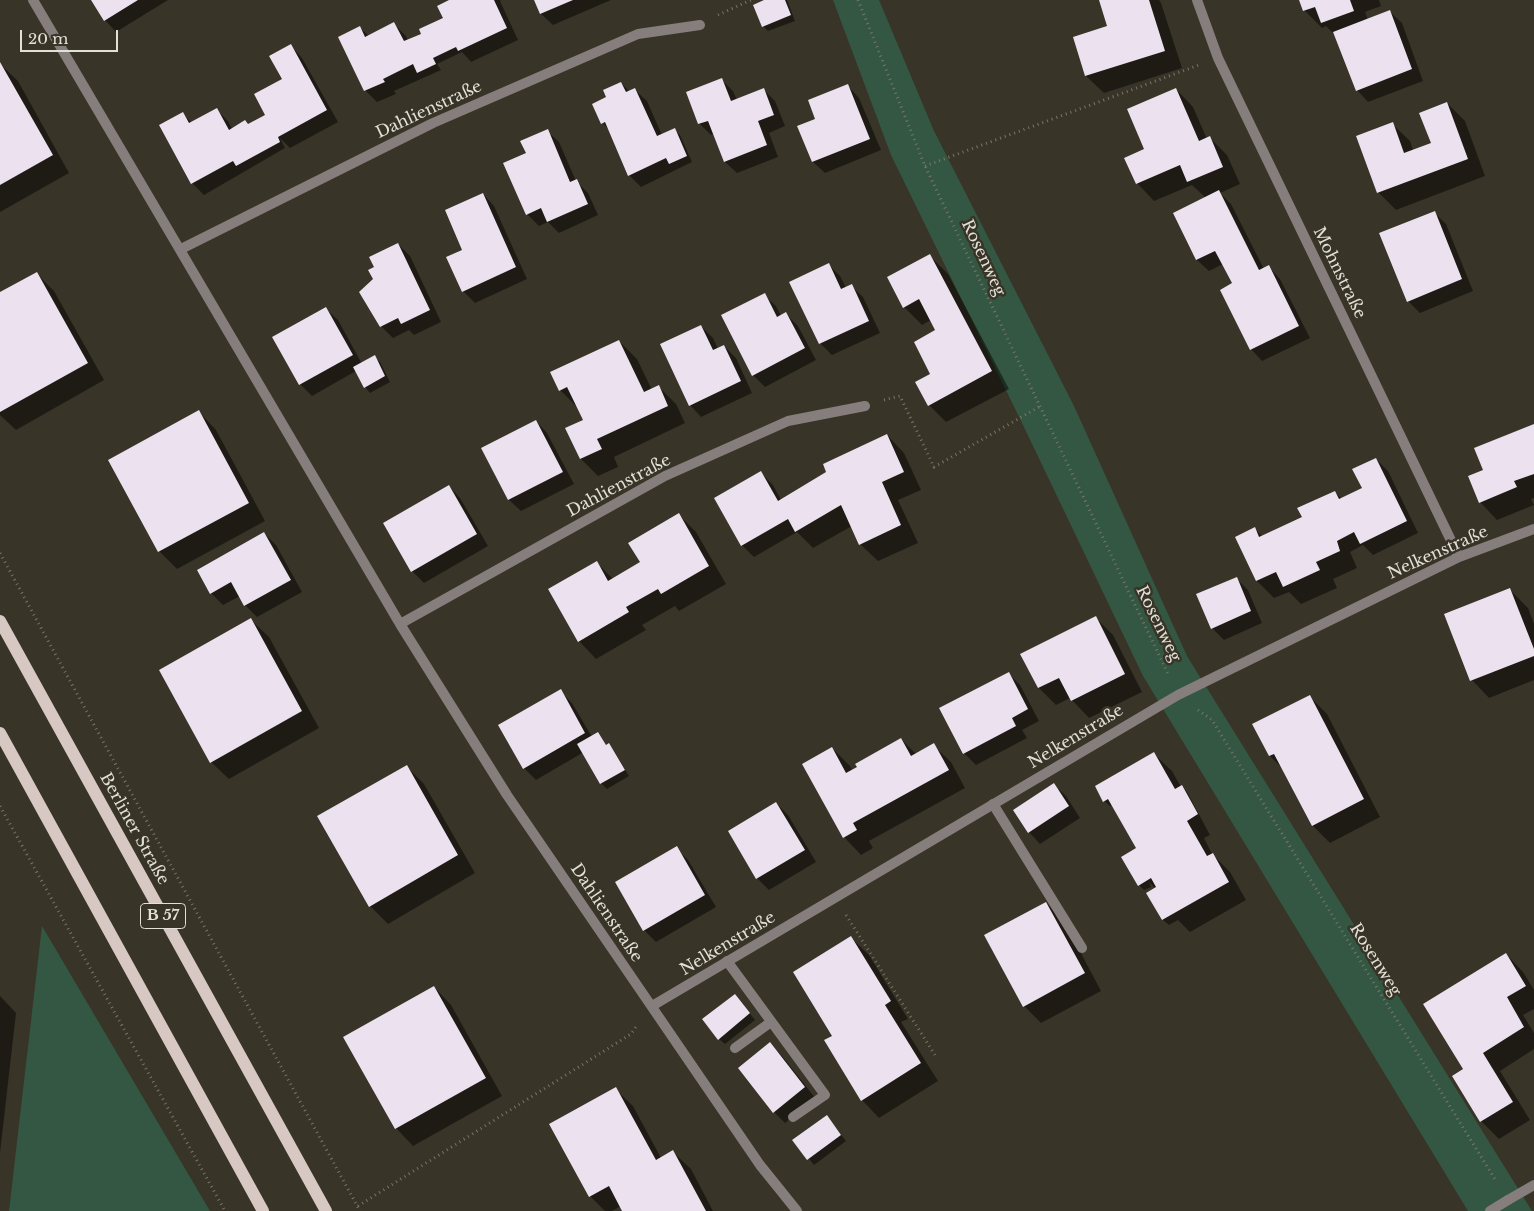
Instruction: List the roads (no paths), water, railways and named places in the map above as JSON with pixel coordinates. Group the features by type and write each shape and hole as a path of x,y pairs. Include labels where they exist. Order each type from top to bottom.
{"main road":[{"name":"Berliner Straße","path":"0,621 326,1211"},
{"path":"0,733 263,1211"}],"street":[{"name":"Dahlienstraße","path":"33,0 400,624 507,795 760,1165 797,1211"},
{"name":"Mohnstraße","path":"1197,0 1218,58 1459,557"},
{"name":"Dahlienstraße","path":"181,249 433,123 638,34 700,25"},
{"name":"Dahlienstraße","path":"400,624 665,476 788,421 864,406"},
{"name":"Nelkenstraße","path":"652,1006 1178,695 1459,557 1534,529"},
{"path":"994,804 1082,948"},
{"path":"727,961 825,1095 793,1117"},
{"path":"735,1048 771,1022"},
{"path":"1490,1211 1534,1184"}]}
